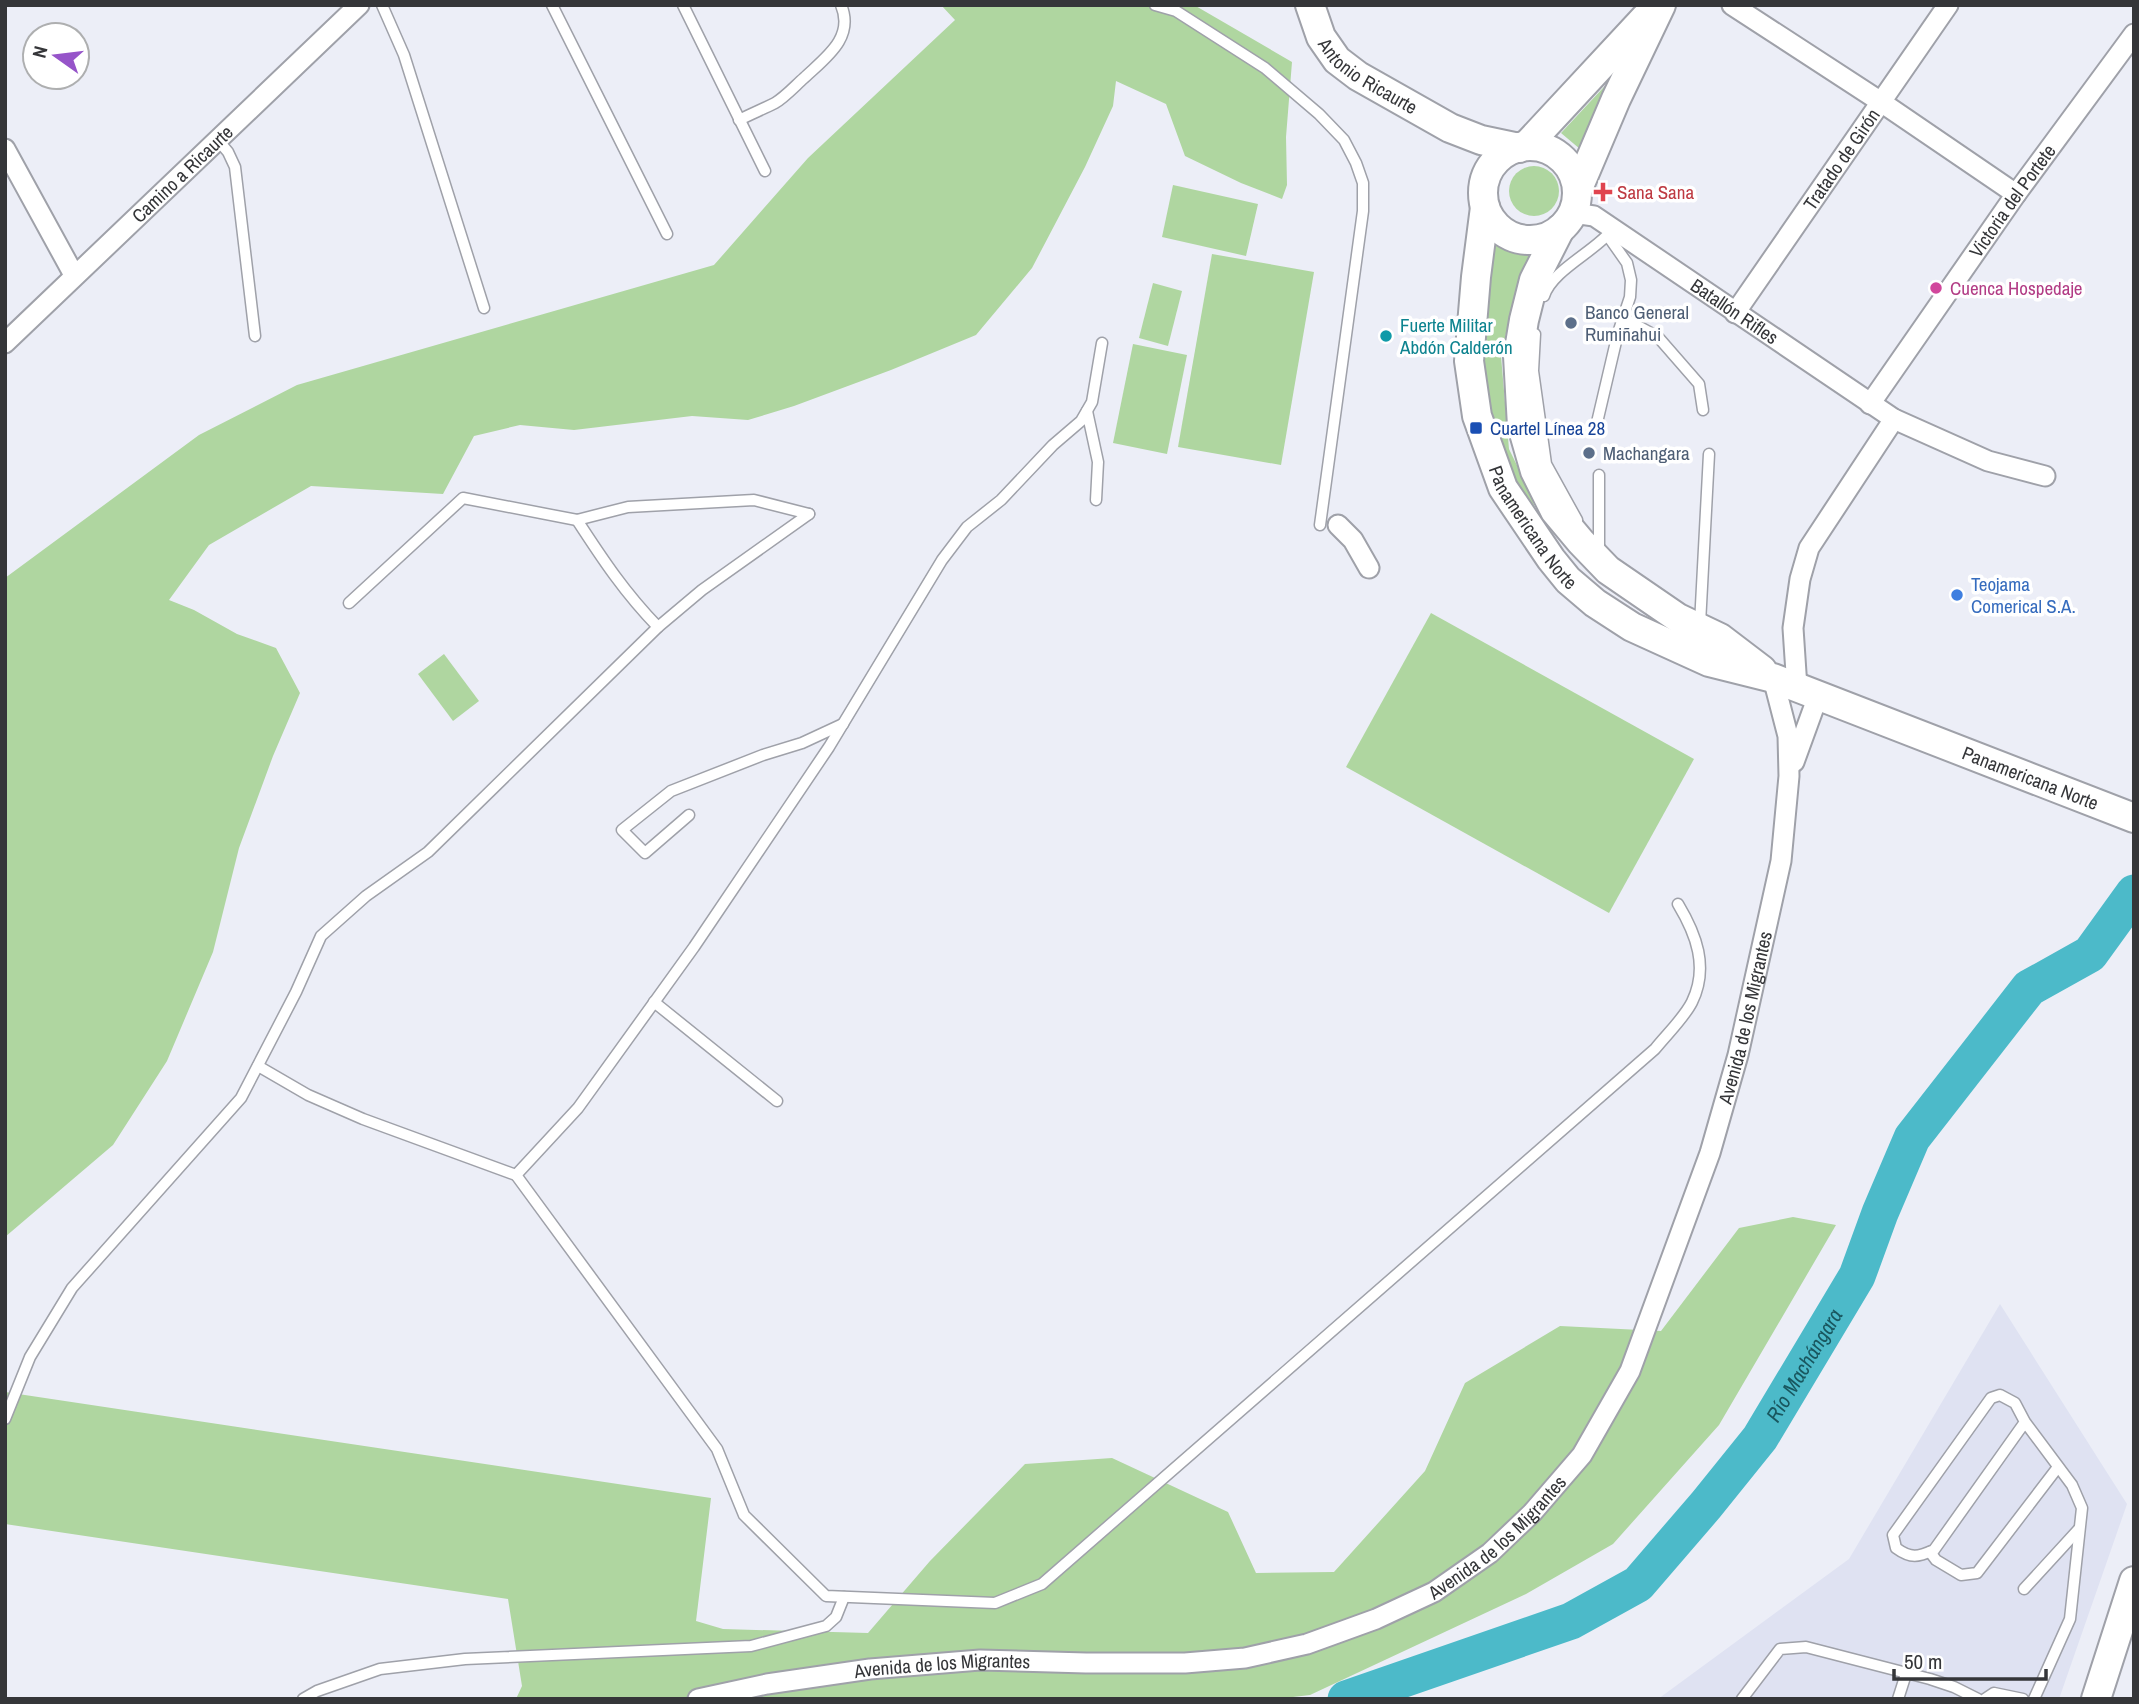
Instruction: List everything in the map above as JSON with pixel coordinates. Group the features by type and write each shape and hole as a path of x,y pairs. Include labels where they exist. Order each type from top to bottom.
{"main road":[{"name":"Antonio Ricaurte","path":"1310,5 1321,37 1338,60 1368,82 1450,128 1481,140 1522,147"},
{"name":"Panamericana Norte","path":"1659,5 1522,147 1504,154 1495,162 1485,181 1469,361 1477,416 1503,488 1568,580 1595,603 1632,627 1709,662 1796,687 2134,818"},
{"name":"Panamericana Norte","path":"1659,5 1606,120 1570,211 1534,280 1518,356 1522,426 1535,471 1555,510 1581,542 1599,552 1608,570 1678,618 1720,638 1796,687"},
{"name":"Antonio Ricaurte","path":"1450,128 1478,170 1484,200"},
{"path":"1484,200 1492,221 1503,232 1532,240 1547,237 1570,211 1575,180 1569,167 1559,156 1547,149 1522,147"},
{"path":"2096,1699 2134,1581"}],"street":[{"name":"Camino a Ricaurte","path":"5,343 359,5"},
{"path":"1732,5 2016,194"},
{"name":"Tratado de Girón","path":"1735,313 1948,5"},
{"name":"Victoria del Portete","path":"1871,404 2016,194 2134,34"},
{"path":"5,149 74,275"},
{"name":"Batallón Rifles","path":"1570,211 1594,216 1610,233 1894,419 1988,461 2045,476"},
{"path":"1789,776 1796,687 1793,628 1800,579 1809,548 1894,419"},
{"path":"1329,525 1353,540 1369,568"},
{"path":"1789,776 1788,736 1796,687"},
{"name":"Avenida de los Migrantes","path":"698,1699 767,1684 857,1671 980,1660 1185,1663 1245,1658 1307,1644 1376,1619 1434,1592 1490,1553 1532,1513 1582,1455 1630,1371 1710,1153 1738,1055 1781,861 1789,776"}],"lane":[{"path":"382,5 404,55 484,308"},
{"path":"552,5 667,234"},
{"path":"683,5 765,171"},
{"path":"740,120 778,102 835,49 845,26 841,5"},
{"path":"1155,5 1176,11 1265,68 1283,83 1344,140 1363,183 1363,211 1329,525"},
{"path":"218,139 235,167 255,336"},
{"path":"1540,307 1546,286 1610,233 1627,263 1631,280 1630,298 1618,333 1595,430"},
{"path":"1623,318 1658,337 1666,346 1699,384 1703,410"},
{"path":"1535,328 1533,371 1546,464 1577,521 1599,552"},
{"path":"516,1175 578,1108 701,936 844,724 942,560 967,527 1001,500 1053,445 1081,421 1092,402 1102,343"},
{"path":"1087,411 1098,462 1096,500"},
{"path":"1700,628 1709,454"},
{"path":"1599,475 1599,552"},
{"path":"5,1419 30,1357 72,1288 241,1098 321,936 366,895 428,852 658,627 702,590 808,514 754,500 628,507 578,520 463,498 349,603"},
{"path":"578,520 632,601 658,627"},
{"path":"689,815 645,853 622,830 671,791 763,755 802,743 844,724"},
{"path":"258,1066 309,1095 363,1119 516,1175 717,1449 744,1515 826,1596 995,1603 1042,1584 1655,1049 1692,1003 1697,988 1697,942 1693,929 1678,904"},
{"path":"654,1002 778,1101"},
{"path":"2025,1422 1934,1550 1920,1556 1906,1556 1896,1548 1894,1535 1992,1398 2000,1395 2015,1403 2025,1422 2072,1485 2082,1508 2070,1619 2034,1699"},
{"path":"1930,1552 1936,1560 1961,1575 1977,1573 2058,1467"},
{"path":"2024,1589 2079,1529"},
{"path":"303,1699 317,1691 380,1669 465,1659 751,1646 826,1626 836,1618 844,1597"},
{"path":"1742,1699 1780,1649 1806,1647 1954,1687 1978,1699"},
{"path":"1898,1699 1906,1674"},
{"path":"1985,1699 1994,1693 2023,1699"}],"shaded area":[{"path":"2000,1304 2127,1504 2059,1699 1658,1699 1849,1559"}],"green space":[{"path":"941,5 1194,5 1292,62 1286,137 1287,185 1282,199 1185,156 1166,104 1116,81 1113,106 1085,167 1032,268 976,335 891,370 748,420 692,416 574,430 520,425 474,436 443,494 311,486 209,545 169,600 194,610 237,634 276,648 300,693 239,848 213,952 167,1061 113,1145 5,1237 5,578 199,435 297,385 714,265 808,158 955,20"},
{"path":"1616,74 1580,149 1561,133"},
{"path":"1534,166 1551,174 1559,191 1551,208 1534,216 1517,208 1509,191 1517,174"},
{"path":"1173,185 1258,204 1246,256 1162,237"},
{"path":"1496,237 1533,250 1510,315 1501,356 1509,449 1535,508 1524,505 1499,449 1487,406 1483,334"},
{"path":"1212,254 1314,272 1281,465 1178,447"},
{"path":"1153,283 1182,291 1168,346 1139,338"},
{"path":"1133,344 1187,355 1167,454 1113,443"},
{"path":"1431,613 1694,759 1609,913 1346,767"},
{"path":"444,654 479,701 453,721 418,674"},
{"path":"1793,1217 1836,1225 1719,1425 1613,1544 1526,1594 1310,1695 1276,1699 516,1699 522,1686 508,1599 5,1524 5,1392 711,1498 696,1621 723,1629 868,1633 930,1561 1025,1464 1112,1458 1228,1512 1256,1573 1334,1572 1425,1471 1465,1383 1560,1326 1661,1331 1739,1228"}],"waterway":[{"name":"Río Machángara","path":"1346,1699 1571,1621 1638,1584 1760,1438 1857,1276 1912,1138 2029,988 2090,954 2134,893"}],"place":[{"name":"Sana Sana","path":"1603,192"},
{"name":"Cuenca Hospedaje","path":"1936,288"},
{"name":"Banco General Rumiñahui","path":"1571,323"},
{"name":"Fuerte Militar Abdón Calderón","path":"1386,336"},
{"name":"Cuartel Línea 28","path":"1476,428"},
{"name":"Machangara","path":"1589,453"},
{"name":"Teojama Comerical S.A.","path":"1957,595"}]}
